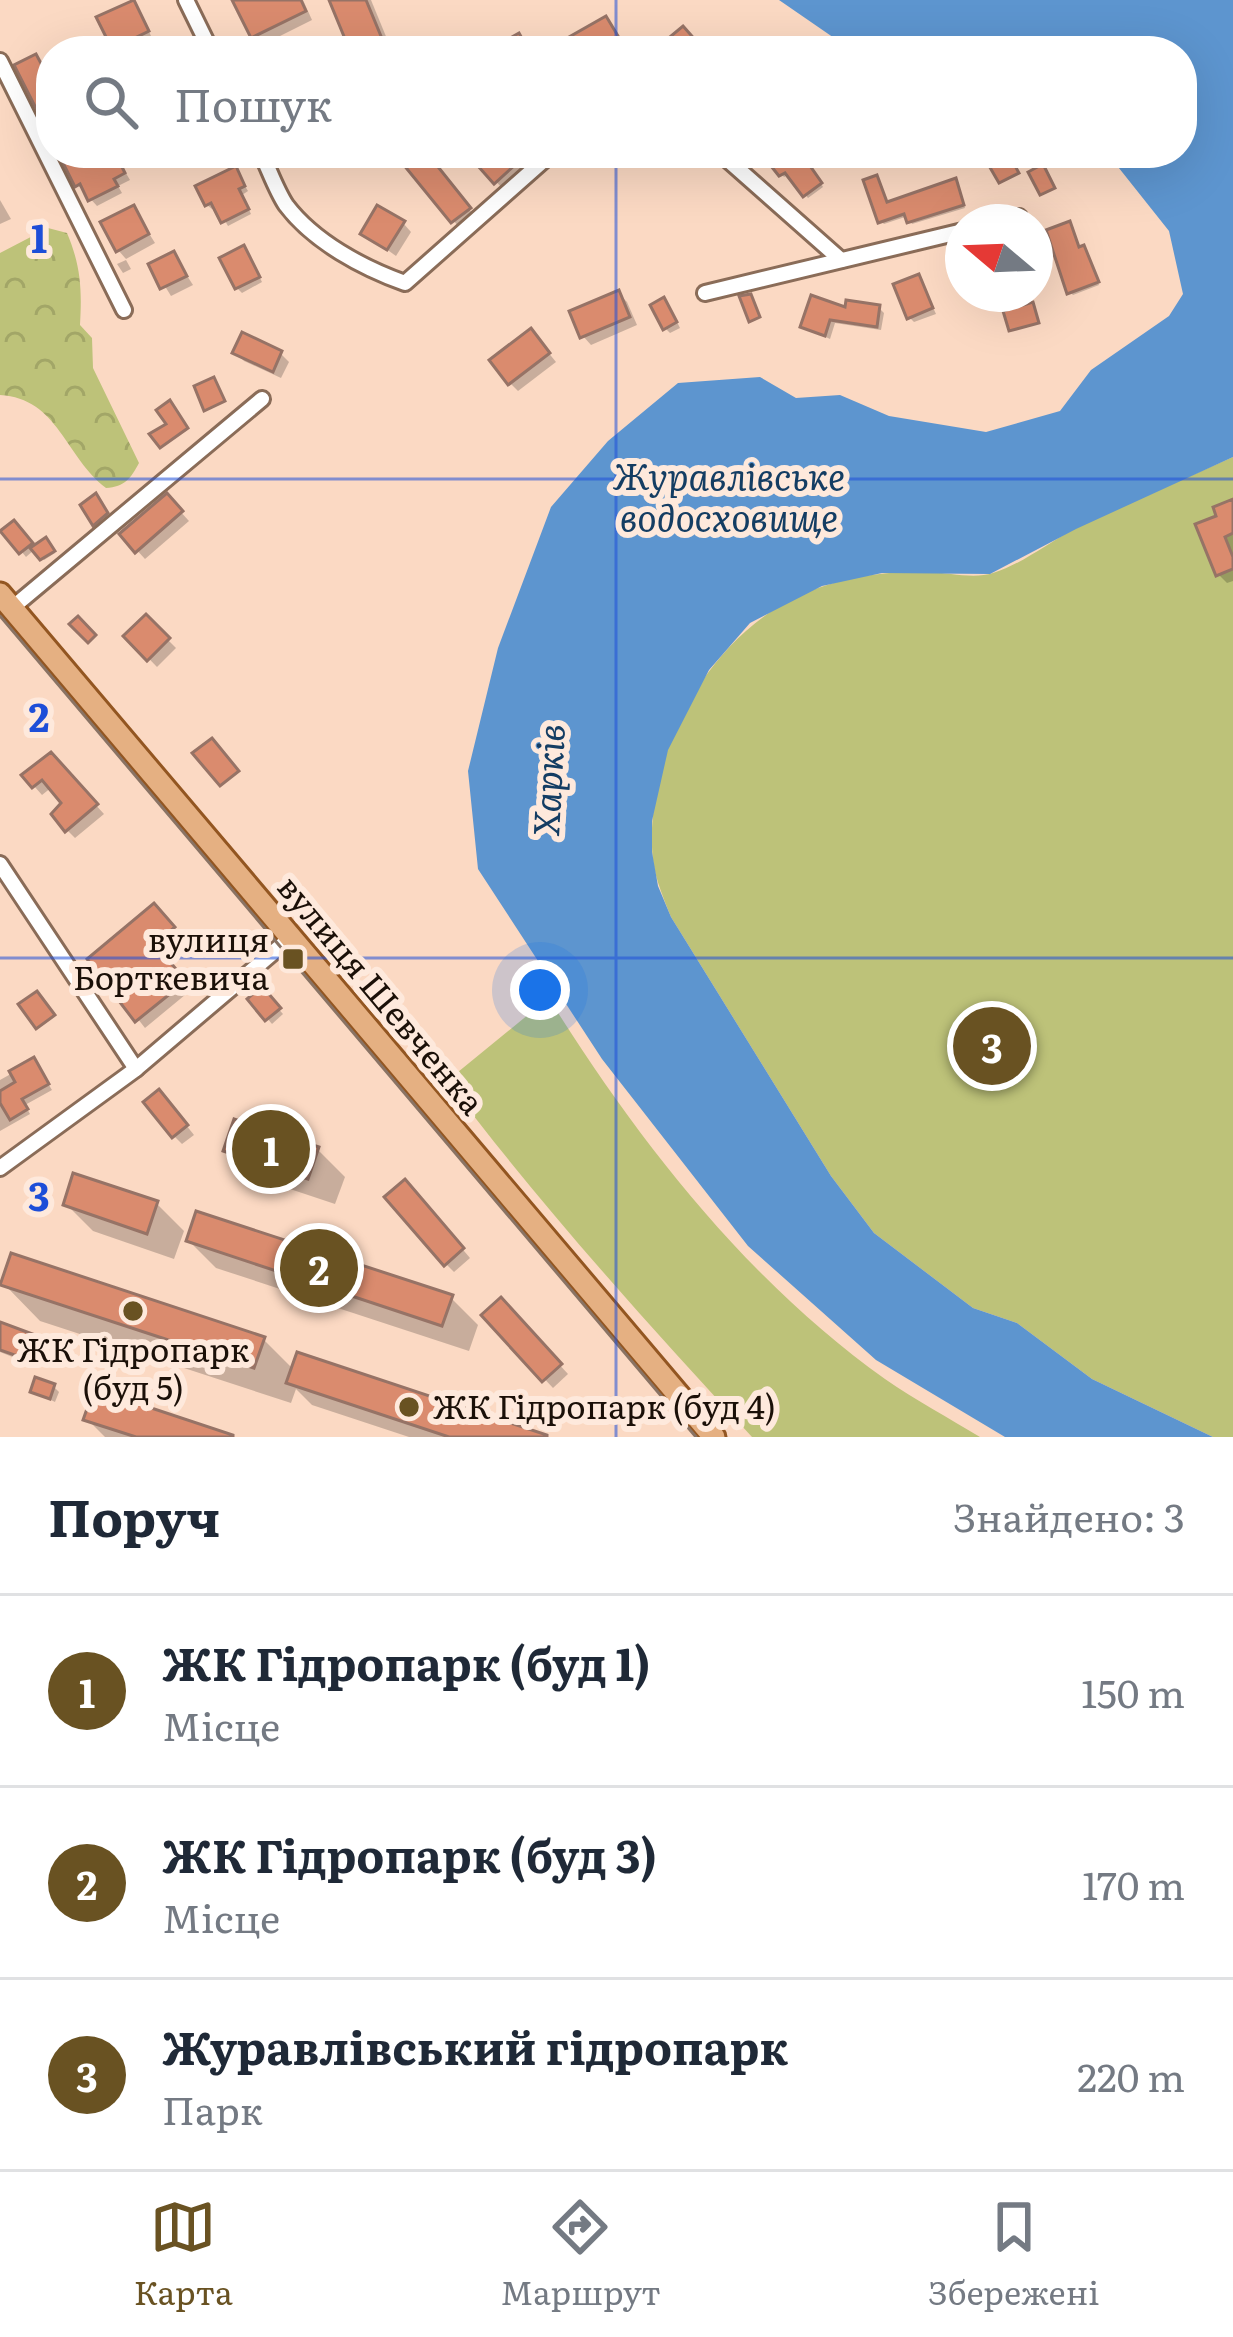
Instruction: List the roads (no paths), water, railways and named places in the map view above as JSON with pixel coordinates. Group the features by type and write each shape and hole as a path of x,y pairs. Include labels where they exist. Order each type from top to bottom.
{"main road":[{"name":"вулиця Шевченка","path":"6,601 714,1437"}],"street":[{"path":"186,0 204,36"},
{"path":"0,61 36,133"},
{"path":"53,168 124,310"},
{"path":"268,168 286,205 314,231 367,269 405,283 535,168"},
{"path":"737,168 841,260"},
{"path":"705,292 945,235"},
{"path":"6,601 262,399"},
{"path":"0,864 136,1069"},
{"path":"0,1168 136,1069 289,938"}],"water":[{"name":"Журавлівське водосховище","path":"779,0 1233,0 1233,457 990,574 882,573 822,586 750,623 709,670 668,750 652,821 658,886 671,917 831,1176 874,1233 973,1308 1017,1323 1092,1379 1213,1437 1005,1437 876,1360 748,1246 602,1059 478,869 468,771 498,648 551,507 608,441 678,383 760,377 796,398 840,395 889,416 986,432 1060,411 1091,370 1169,316 1183,294 1169,231 1119,168 1197,168 1197,36 831,36"}],"tram line":[{"path":"0,616 696,1437"}],"place":[{"name":"вулиця Борткевича","path":"293,959"},
{"name":"Журавлівський гідропарк","path":"992,1046"},
{"name":"ЖК Гідропарк (буд 1)","path":"271,1149"},
{"name":"ЖК Гідропарк (буд 3)","path":"319,1268"},
{"name":"ЖК Гідропарк (буд 5)","path":"133,1311"},
{"name":"ЖК Гідропарк (буд 4)","path":"409,1407"}],"water label":[{"name":"Харків","path":"549,780"}]}
